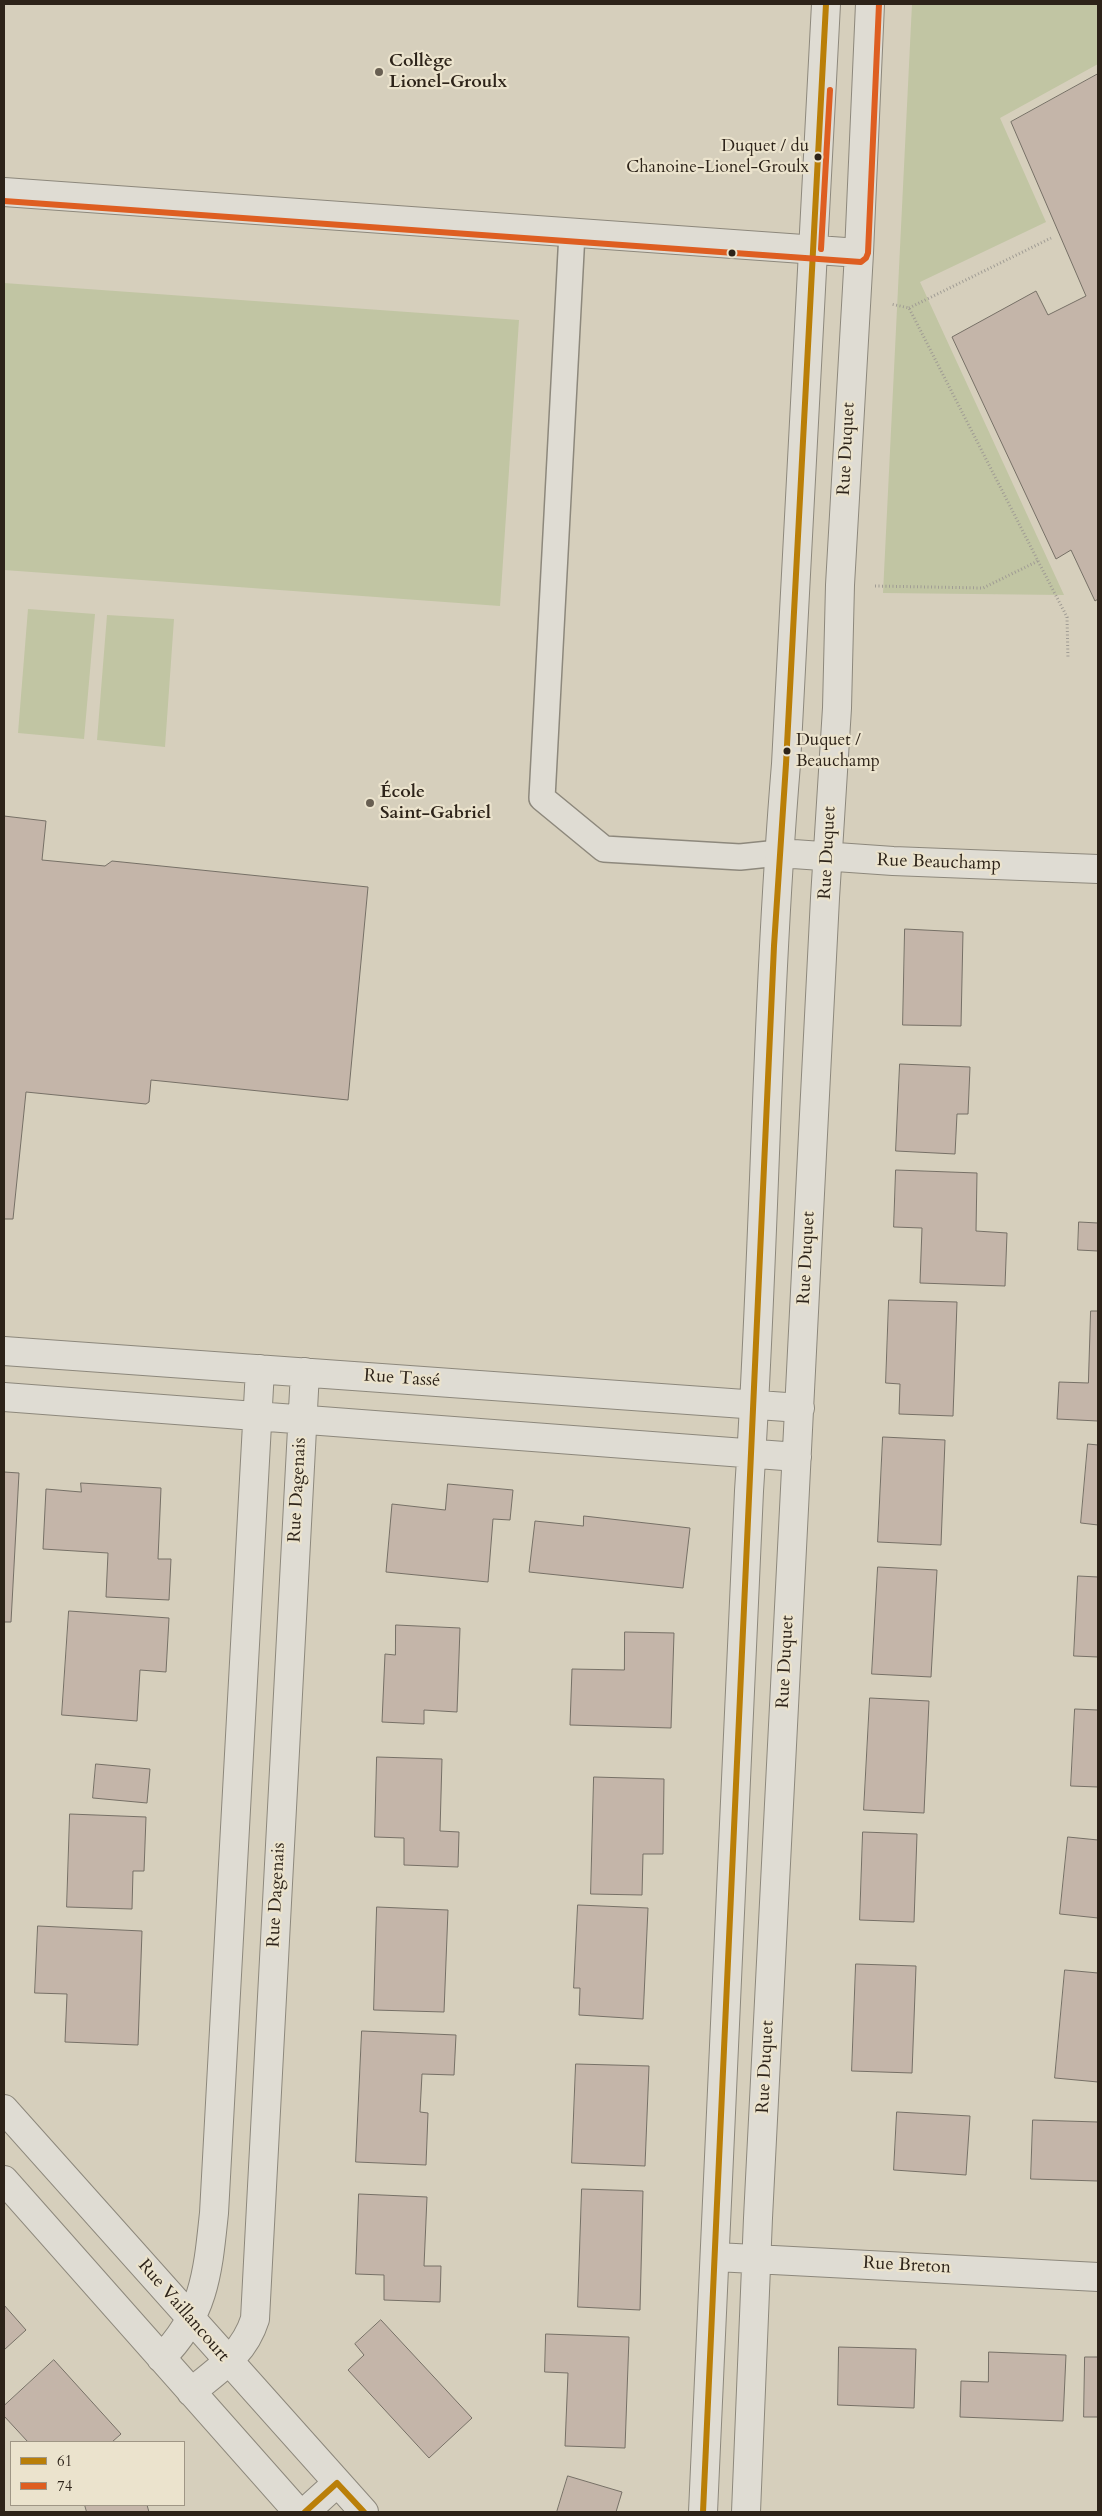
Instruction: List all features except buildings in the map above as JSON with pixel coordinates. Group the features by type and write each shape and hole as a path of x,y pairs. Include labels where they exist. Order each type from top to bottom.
{"street":[{"path":"703,2512 779,853 786,764 826,4"},
{"name":"Rue Duquet","path":"746,2512 756,2260 827,857 837,708 852,342 859,254 870,4"},
{"path":"4,192 812,249 859,254"},
{"name":"Rue Beauchamp","path":"779,853 827,857 1098,869"},
{"name":"Rue Tassé","path":"4,1351 800,1408"},
{"path":"161,2358 183,2334 192,2320 205,2285 214,2213 256,1414 260,1369"},
{"name":"Rue Dagenais","path":"191,2392 228,2362 249,2337 256,2306 305,1372"},
{"path":"4,1397 256,1414 797,1457"},
{"name":"Rue Vaillancourt","path":"4,2109 364,2512"},
{"path":"4,2180 298,2512"},
{"name":"Rue Breton","path":"716,2257 1098,2276"},
{"path":"306,2512 337,2483"}],"lane":[{"path":"572,232 542,798 604,850 740,857 779,853"}],"path":[{"path":"888,303 909,308 1051,238"},
{"path":"909,308 1067,617 1068,659"},
{"path":"874,586 983,588 1038,561"}],"green space":[{"path":"912,4 1098,4 1098,64 1000,118 1046,222 920,282 1064,595 883,593"},
{"path":"4,283 519,320 500,606 4,570"},
{"path":"28,609 95,614 84,739 18,733"},
{"path":"107,615 174,619 165,747 97,740"}],"transit line":[{"name":"61","path":"703,2512 774,946 786,764 826,4"},
{"name":"74","path":"4,201 861,262 868,253 879,4"},
{"name":"74","path":"821,249 830,90"},
{"name":"61","path":"305,2512 337,2483 364,2512"}],"place":[{"name":"Collège Lionel-Groulx","path":"379,72"},
{"name":"Duquet / du Chanoine-Lionel-Groulx","path":"818,157"},
{"name":"Duquet / Beauchamp","path":"787,751"},
{"name":"École Saint-Gabriel","path":"370,803"}]}
